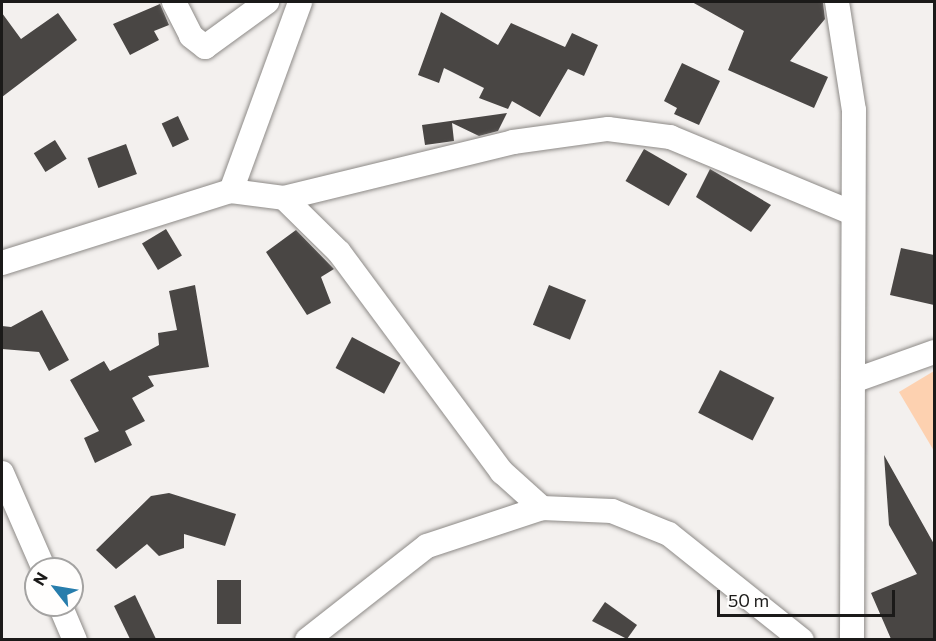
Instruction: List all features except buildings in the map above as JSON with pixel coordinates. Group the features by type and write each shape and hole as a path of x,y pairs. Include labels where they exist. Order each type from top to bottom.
{"street":[{"path":"174,2 191,36 205,47 267,2"},
{"path":"231,191 300,2"},
{"path":"837,2 854,110 856,380 852,639"},
{"path":"2,263 231,191 284,198 513,142 608,129 670,137 853,213"},
{"path":"284,198 339,252 502,472 542,508"},
{"path":"856,380 934,352"},
{"path":"2,473 39,557"},
{"path":"307,639 427,546 542,508 612,511 669,534 802,639"},
{"path":"65,617 75,639"}],"shaded area":[{"path":"934,371 934,451 899,392"}]}
